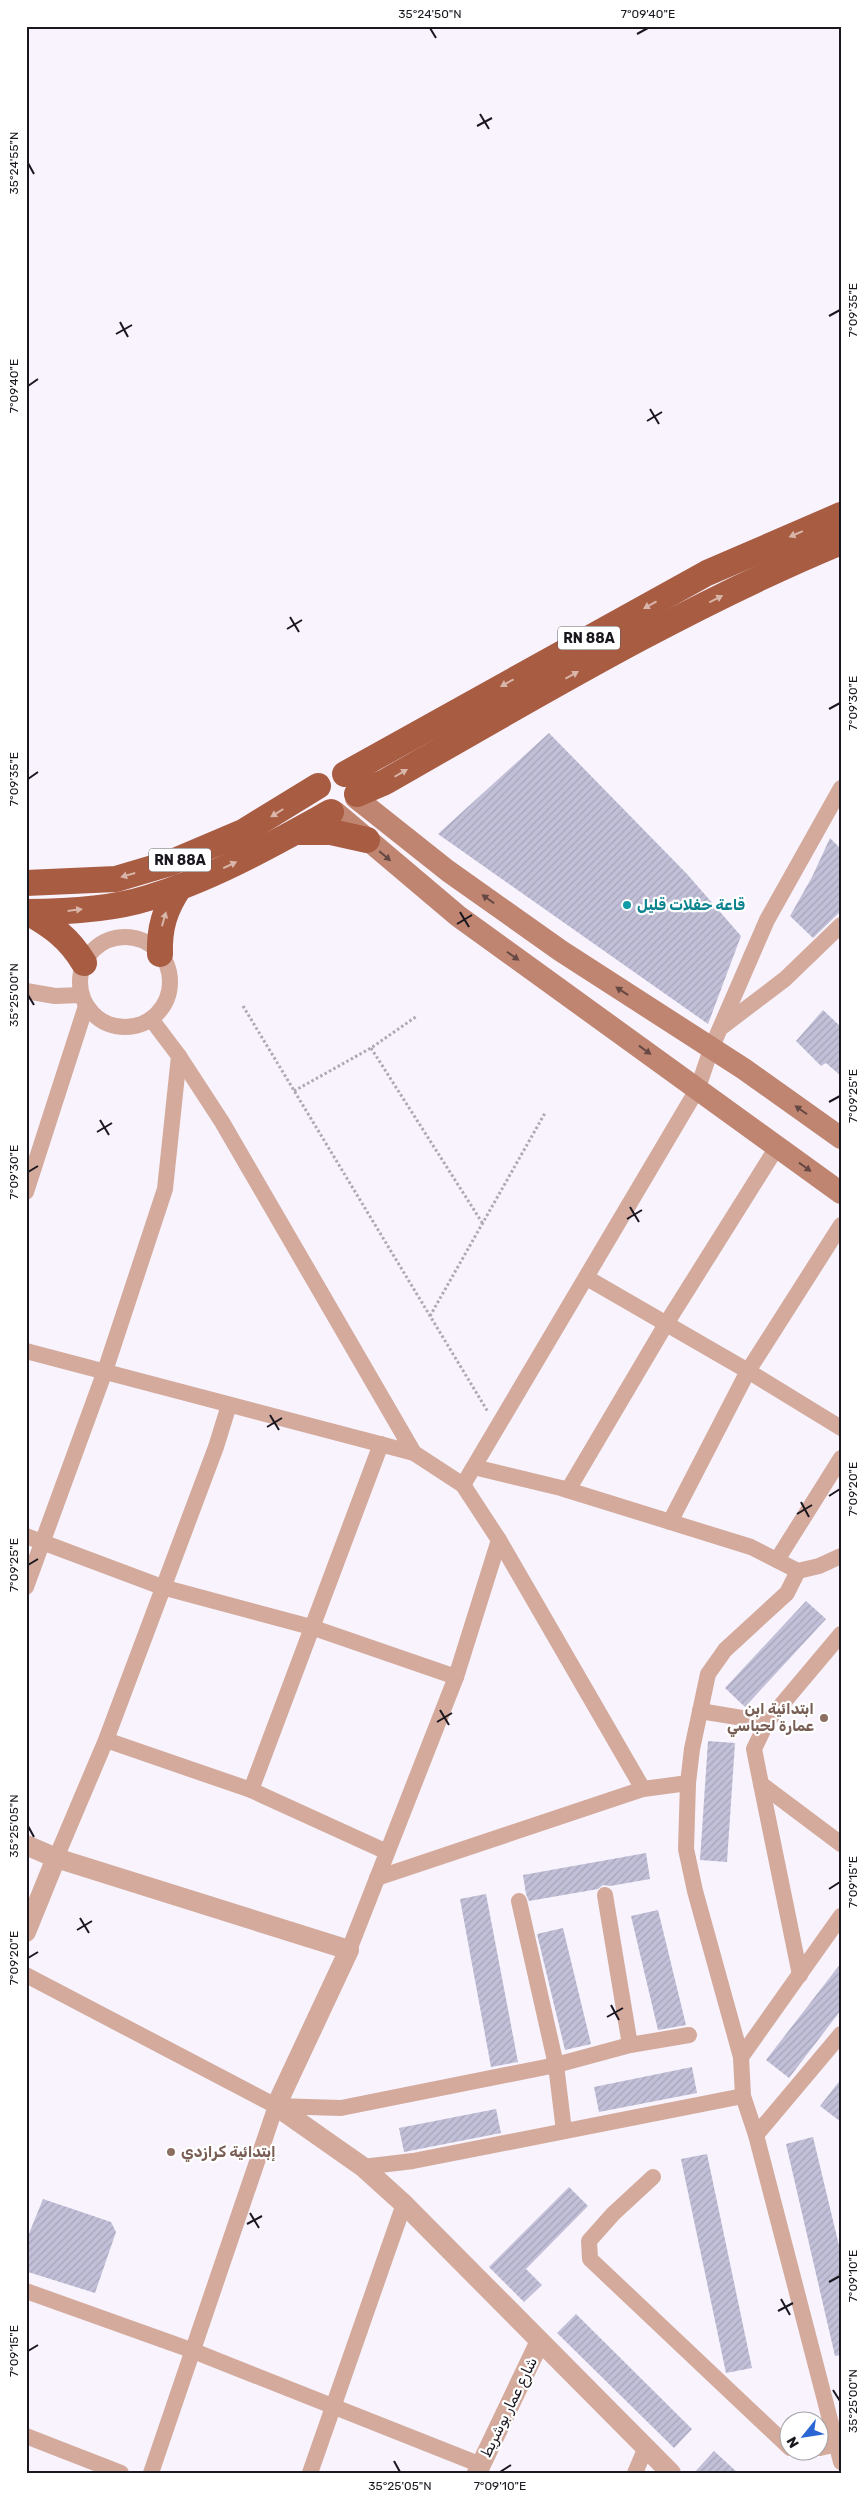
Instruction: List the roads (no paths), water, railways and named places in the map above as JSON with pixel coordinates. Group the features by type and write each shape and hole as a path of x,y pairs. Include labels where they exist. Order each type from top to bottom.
{"highway":[{"name":"RN 88A","path":"26,883 116,879 192,856 243,832 318,786 326,776 332,773 345,798 707,574 841,515"},
{"path":"26,912 61,911 104,906 146,899 179,888 294,833 345,798 385,782 656,630 782,566 841,542"},
{"path":"294,833 331,832 367,840"},
{"path":"160,954 160,936 163,919 169,903 179,888"},
{"path":"26,912 56,928 67,938 84,963"}],"main road":[{"path":"345,798 367,840 458,916 841,1193"},
{"path":"345,798 560,951 711,1048 841,1138"}],"street":[{"path":"463,1485 698,1088 711,1048 767,920 841,788"},
{"path":"721,1028 784,980 841,925"},
{"path":"119,937 134,938 148,944 160,954 167,966 170,981 165,1002 152,1019 138,1026 123,1028 109,1025 96,1017 84,1000 80,982 84,963 98,946 119,937"},
{"path":"26,992 84,1000"},
{"path":"26,1192 84,1000"},
{"path":"152,1019 179,1056 222,1122 414,1453"},
{"path":"26,1587 105,1371 165,1189 179,1056"},
{"path":"568,1490 666,1324 777,1147"},
{"path":"670,1522 748,1371 841,1225"},
{"path":"587,1278 748,1371 841,1428"},
{"path":"26,1351 414,1453 463,1485 499,1540 644,1789"},
{"path":"26,1932 106,1740 216,1447 229,1405"},
{"path":"251,1790 381,1444"},
{"path":"777,1560 841,1458"},
{"path":"474,1467 568,1490 751,1547 798,1571 819,1566 841,1556"},
{"path":"26,1536 162,1588 311,1627 456,1677"},
{"path":"150,2473 276,2106 349,1950 378,1878 456,1677 499,1540"},
{"path":"798,1571 787,1593 725,1650 708,1674 688,1783 686,1849 695,1890 740,2057 743,2096 756,2135 838,2443 841,2462"},
{"path":"800,1975 754,1749 767,1722 841,1634"},
{"path":"700,1711 767,1722"},
{"path":"106,1740 251,1790 387,1852"},
{"path":"378,1878 644,1789 688,1783"},
{"path":"761,1784 841,1844"},
{"path":"26,1845 56,1858 349,1950"},
{"path":"605,1895 630,2045"},
{"path":"519,1901 556,2065 564,2131"},
{"path":"740,2057 841,1916"},
{"path":"26,1975 276,2106 362,2167 404,2204 671,2473"},
{"path":"756,2135 841,2034"},
{"path":"276,2106 341,2108 556,2065 630,2045 689,2035"},
{"path":"362,2167 413,2162 743,2096"},
{"path":"653,2177 589,2241 590,2259 780,2439"},
{"path":"310,2473 404,2204"},
{"path":"26,2291 191,2350 333,2405 479,2469"},
{"name":"شارع عمار بوشريط","path":"479,2469 540,2341"},
{"path":"26,2436 121,2473"},
{"path":"635,2473 646,2447"}],"place":[{"name":"قاعة حفلات قليل","path":"627,905"},
{"name":"ابتدائية ابن عمارة لحباسي","path":"824,1718"},
{"name":"إبتدائية كرازدي","path":"171,2152"}]}
